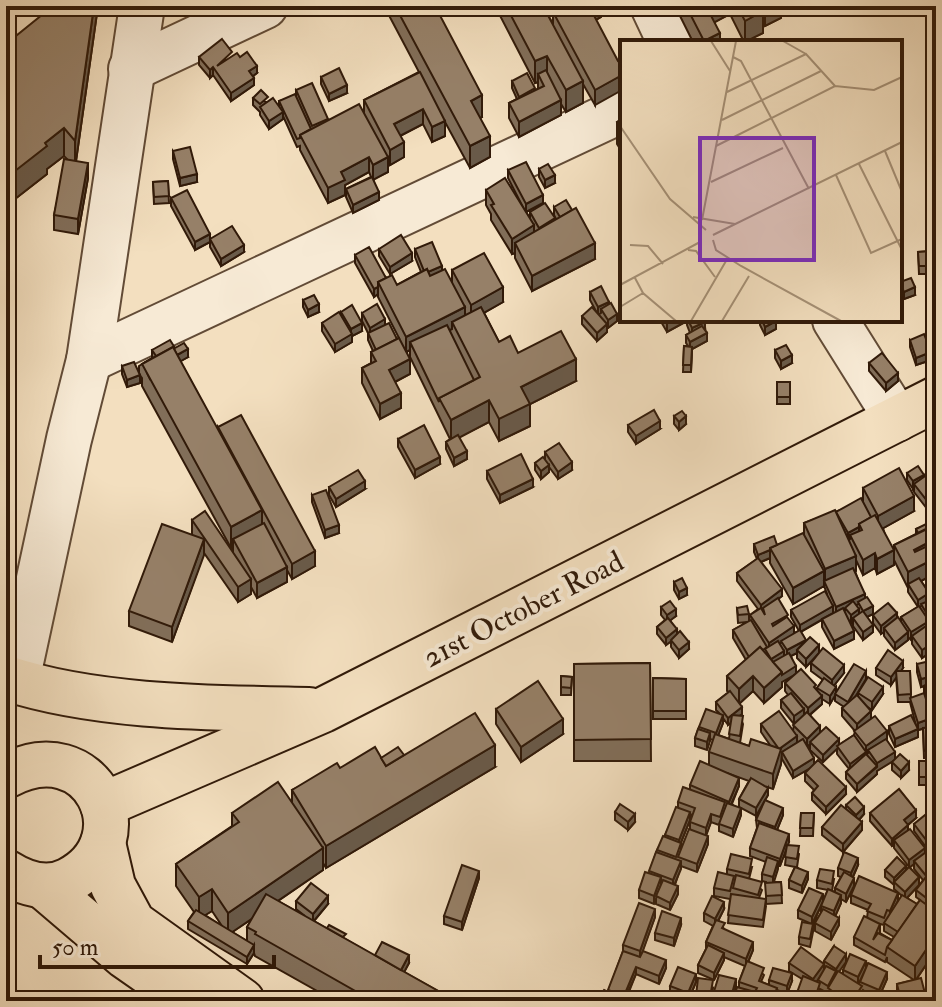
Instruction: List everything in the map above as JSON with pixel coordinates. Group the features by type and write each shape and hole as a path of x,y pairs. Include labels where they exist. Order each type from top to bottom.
{"main road":[{"name":"21st October Road","path":"103,824 936,399"},
{"path":"12,680 81,695 201,708 323,710"},
{"path":"19,763 63,765 80,774 94,788 113,886 133,923 242,1001"},
{"path":"24,879 64,882 81,874 95,860 103,824"},
{"path":"24,879 189,1001"}],"street":[{"path":"12,680 89,360 142,6"},
{"path":"131,69 265,6"},
{"path":"653,6 669,40"},
{"path":"89,360 620,111"},
{"path":"836,322 897,419"}],"building":[{"path":"53,6 94,6 75,141 64,128 45,143 47,146 6,178 6,44"},
{"path":"395,6 435,6 482,95 471,101 490,136 470,146"},
{"path":"506,6 543,6 583,81 566,90 547,56 535,61"},
{"path":"564,6 594,6 590,8 620,60 620,76 595,90 553,12"},
{"path":"686,6 706,6 720,33 703,40"},
{"path":"737,6 760,6 763,11 745,21"},
{"path":"222,39 232,52 217,66 237,53 240,57 247,52 257,66 249,71 254,78 231,93 213,67 210,70 199,57"},
{"path":"339,68 347,85 329,94 321,77"},
{"path":"546,70 561,100 519,122 509,103 544,86 538,74"},
{"path":"420,72 445,121 432,127 423,109 394,124 404,142 390,150 364,100"},
{"path":"527,73 535,88 519,97 512,81"},
{"path":"312,83 328,119 312,126 296,90"},
{"path":"261,90 268,97 260,104 253,98"},
{"path":"295,94 311,129 297,139 279,101"},
{"path":"273,98 283,112 269,121 260,107"},
{"path":"359,104 388,157 373,165 369,157 341,172 345,180 328,188 300,135"},
{"path":"190,147 197,174 180,178 173,151"},
{"path":"64,159 88,163 78,219 54,215"},
{"path":"526,162 543,195 526,204 508,170"},
{"path":"548,164 555,175 545,180 539,169"},
{"path":"372,177 379,192 353,205 346,189"},
{"path":"505,178 534,225 512,239 491,205 494,204 486,190"},
{"path":"168,181 169,196 154,197 153,182"},
{"path":"187,190 210,234 195,242 171,198"},
{"path":"566,200 572,210 560,217 554,207"},
{"path":"545,203 555,218 539,228 530,212"},
{"path":"936,205 936,221 935,222 929,209"},
{"path":"576,208 595,243 532,276 515,243"},
{"path":"232,226 244,245 221,259 210,239"},
{"path":"401,235 412,253 390,267 379,249"},
{"path":"432,242 442,266 428,272 427,269 424,271 415,249"},
{"path":"369,247 386,278 378,282 378,287 374,289 355,255"},
{"path":"931,251 932,266 919,266 918,252"},
{"path":"484,253 503,287 471,305 452,270"},
{"path":"936,265 936,282 928,273"},
{"path":"427,269 430,276 445,269 465,307 406,337 378,282 392,275 397,285"},
{"path":"911,278 915,287 904,292 902,281"},
{"path":"601,286 609,302 598,307 590,292"},
{"path":"314,295 319,304 308,310 303,300"},
{"path":"611,303 617,314 608,320 601,309"},
{"path":"377,304 385,319 370,328 362,313"},
{"path":"352,305 362,323 351,329 341,312"},
{"path":"481,307 499,342 510,336 518,353 561,331 576,359 521,387 530,404 499,419 489,400 451,420 439,398 480,377 452,322"},
{"path":"592,307 607,324 597,333 582,316"},
{"path":"339,312 352,334 335,344 322,323"},
{"path":"689,322 705,322 692,328"},
{"path":"389,323 397,339 376,350 368,333"},
{"path":"447,325 474,380 439,398 439,402 410,342"},
{"path":"702,326 707,333 690,342 686,335"},
{"path":"924,334 931,352 916,358 910,340"},
{"path":"399,338 410,359 389,370 401,393 380,404 362,368 376,361 371,352"},
{"path":"170,340 175,348 184,343 188,349 177,355 173,347 144,363 156,356 152,350"},
{"path":"786,345 792,355 781,361 775,350"},
{"path":"684,346 692,347 691,365 683,365"},
{"path":"173,347 262,510 231,527 142,364"},
{"path":"882,353 898,373 886,383 869,363"},
{"path":"134,362 140,375 127,380 122,366"},
{"path":"777,382 790,382 790,397 777,397"},
{"path":"654,410 660,421 636,436 628,425"},
{"path":"682,411 686,416 679,422 674,416"},
{"path":"241,415 315,551 292,564 218,427"},
{"path":"424,425 440,457 415,470 398,439"},
{"path":"458,435 467,451 454,458 446,442"},
{"path":"559,443 572,462 558,472 545,452"},
{"path":"521,454 533,479 500,495 487,471"},
{"path":"543,457 549,465 541,471 535,463"},
{"path":"918,466 924,475 913,481 907,473"},
{"path":"899,468 914,496 878,516 863,488"},
{"path":"358,470 365,481 336,499 329,487"},
{"path":"928,474 936,484 936,496 928,502 914,484"},
{"path":"326,490 339,525 325,530 312,495"},
{"path":"861,498 871,517 848,533 836,512"},
{"path":"835,510 856,556 825,569 804,523"},
{"path":"205,511 251,579 238,587 192,520"},
{"path":"936,511 936,526 933,528 927,517"},
{"path":"875,515 894,550 877,559 875,553 863,560 850,535 862,530 859,524"},
{"path":"264,523 287,567 257,583 233,539"},
{"path":"162,524 204,539 172,627 129,611"},
{"path":"926,524 928,528 918,533 916,529"},
{"path":"929,528 935,539 914,550 934,543 936,558 908,572 894,545"},
{"path":"803,533 824,571 793,588 770,548"},
{"path":"774,536 777,545 758,555 754,544"},
{"path":"758,558 782,589 761,605 737,573"},
{"path":"853,568 865,594 836,607 824,581"},
{"path":"936,575 936,595 934,596 926,580"},
{"path":"682,578 687,588 679,592 674,582"},
{"path":"919,578 929,593 918,600 908,584"},
{"path":"825,591 833,606 800,625 791,610"},
{"path":"867,597 873,606 863,611 858,602"},
{"path":"778,598 788,615 773,626 787,617 794,626 769,643 750,615 761,608 765,615 763,608"},
{"path":"936,598 936,629 921,604"},
{"path":"670,601 676,609 667,615 661,607"},
{"path":"853,601 859,609 851,615 845,608"},
{"path":"888,603 897,613 881,626 873,615"},
{"path":"747,606 749,614 738,615 737,608"},
{"path":"919,606 929,621 911,632 901,617"},
{"path":"843,608 854,631 834,641 822,619"},
{"path":"863,611 873,625 863,632 853,618"},
{"path":"898,617 908,632 895,643 884,628"},
{"path":"668,618 677,629 666,638 657,627"},
{"path":"751,620 767,647 763,650 760,647 749,657 733,630"},
{"path":"929,624 936,633 936,641 922,650 912,636"},
{"path":"800,630 806,640 787,650 781,641"},
{"path":"680,631 689,642 679,650 671,640"},
{"path":"810,637 819,645 806,659 797,650"},
{"path":"778,641 784,651 771,659 765,649"},
{"path":"760,647 782,672 764,688 753,676 739,689 727,676"},
{"path":"823,648 844,665 832,680 811,663"},
{"path":"888,650 903,661 891,677 876,668"},
{"path":"789,653 796,666 782,675 773,662"},
{"path":"936,654 936,670 935,671 931,656"},
{"path":"930,661 933,676 921,679 917,664"},
{"path":"650,663 651,739 574,740 574,664"},
{"path":"854,664 866,671 848,702 835,694"},
{"path":"801,669 822,696 808,708 785,683"},
{"path":"896,671 910,671 911,694 898,695"},
{"path":"561,676 572,677 571,688 561,687"},
{"path":"868,677 883,687 872,702 858,693"},
{"path":"653,678 686,679 686,711 653,711"},
{"path":"824,678 836,687 830,696 817,688"},
{"path":"538,681 563,719 521,747 496,709"},
{"path":"933,681 936,698 931,700 924,686"},
{"path":"730,691 742,707 728,718 716,702"},
{"path":"791,693 804,709 794,716 781,700"},
{"path":"924,693 932,718 918,723 910,698"},
{"path":"857,695 871,711 857,724 842,708"},
{"path":"706,709 723,715 716,733 699,727"},
{"path":"779,711 797,736 779,749 761,724"},
{"path":"807,712 820,726 807,739 793,725"},
{"path":"475,713 495,745 326,846 292,790 337,763 340,768 375,747 386,766"},
{"path":"732,715 743,716 740,736 729,734"},
{"path":"911,715 918,729 895,739 889,726"},
{"path":"875,716 887,731 866,746 854,731"},
{"path":"826,727 839,739 823,755 810,742"},
{"path":"936,727 936,750 924,751 923,728"},
{"path":"698,729 710,733 707,742 695,738"},
{"path":"715,734 749,746 751,739 781,749 773,774 709,752"},
{"path":"854,735 866,752 850,764 837,746"},
{"path":"803,739 814,758 793,771 782,752"},
{"path":"886,739 895,752 877,763 868,750"},
{"path":"398,747 404,755 386,766 381,758"},
{"path":"866,754 877,766 857,784 846,772"},
{"path":"900,754 909,762 901,771 892,762"},
{"path":"818,760 846,787 826,807 812,793 818,786 805,773"},
{"path":"700,761 739,778 729,802 690,785"},
{"path":"919,761 934,761 934,777 919,777"},
{"path":"751,778 768,788 756,808 739,799"},
{"path":"278,782 323,848 228,913 212,889 199,897 176,864 239,822 232,813"},
{"path":"683,787 725,802 720,817 711,814 706,828 690,822 695,808 678,802"},
{"path":"899,789 916,810 904,820 908,825 892,839 870,813"},
{"path":"855,797 864,807 856,815 846,805"},
{"path":"765,800 783,808 775,827 756,820"},
{"path":"727,803 741,808 733,829 719,824"},
{"path":"620,804 635,814 628,822 615,812"},
{"path":"841,805 862,822 843,844 822,827"},
{"path":"676,807 690,812 679,840 665,835"},
{"path":"930,811 936,819 936,853 914,824"},
{"path":"801,813 814,813 813,828 800,828"},
{"path":"759,823 789,834 780,859 750,848"},
{"path":"689,829 708,836 697,864 678,857"},
{"path":"910,829 925,848 909,860 894,840"},
{"path":"663,836 681,843 676,857 657,850"},
{"path":"787,845 799,846 797,859 785,857"},
{"path":"929,850 936,859 936,870 927,877 914,861"},
{"path":"656,852 681,861 673,880 649,871"},
{"path":"844,852 858,858 851,873 838,868"},
{"path":"731,854 752,859 749,874 727,869"},
{"path":"767,857 778,861 773,877 762,874"},
{"path":"897,857 906,866 894,878 885,870"},
{"path":"462,865 479,871 462,922 444,916"},
{"path":"795,867 808,872 802,886 789,880"},
{"path":"909,867 919,877 905,892 894,882"},
{"path":"820,869 834,871 832,884 817,880"},
{"path":"645,872 661,877 654,896 639,890"},
{"path":"718,872 734,876 730,891 714,888"},
{"path":"844,872 854,878 846,894 835,888"},
{"path":"736,875 762,882 758,895 733,888"},
{"path":"859,876 898,893 884,918 867,911 871,904 851,895"},
{"path":"926,877 936,885 936,891 929,900 916,890"},
{"path":"663,880 678,886 670,903 656,896"},
{"path":"781,882 782,895 766,896 765,883"},
{"path":"311,883 328,896 313,914 296,901"},
{"path":"809,888 823,894 812,917 798,910"},
{"path":"828,889 841,895 834,911 821,906"},
{"path":"266,894 456,1001 373,1001 247,927"},
{"path":"731,894 766,899 763,920 728,915"},
{"path":"902,895 917,904 898,932 884,923"},
{"path":"712,896 724,902 715,919 704,913"},
{"path":"934,899 936,918 935,911 928,906"},
{"path":"920,900 935,911 931,916 936,919 936,935 915,966 887,947"},
{"path":"639,903 655,909 640,951 623,945"},
{"path":"823,909 839,918 831,932 815,923"},
{"path":"196,910 254,945 247,957 188,921"},
{"path":"662,911 681,918 674,938 655,933"},
{"path":"864,916 880,924 873,940 878,933 892,940 885,955 854,937"},
{"path":"716,920 725,923 722,928 753,942 746,959 706,942"},
{"path":"802,922 813,924 810,939 799,937"},
{"path":"329,925 346,934 343,937 327,928"},
{"path":"382,942 409,955 401,970 375,955"},
{"path":"708,945 724,953 714,973 698,965"},
{"path":"834,946 846,954 836,969 824,961"},
{"path":"801,947 824,964 813,979 789,963"},
{"path":"623,951 640,957 643,951 666,960 659,976 636,967 624,996 608,990"},
{"path":"850,954 866,961 858,977 843,970"},
{"path":"747,961 764,968 759,981 777,988 772,1001 754,1001 763,1000 752,996 751,1001 733,1001 737,987 755,992 757,988 739,982"},
{"path":"868,963 887,972 879,990 860,982"},
{"path":"826,966 836,971 828,986 818,980"},
{"path":"678,967 696,974 688,993 670,986"},
{"path":"936,967 936,982 929,974"},
{"path":"773,968 792,973 787,986 769,980"},
{"path":"838,971 862,986 852,1001 846,1001 828,988"},
{"path":"719,975 736,979 730,1001 712,998"},
{"path":"803,976 820,983 816,995 821,997 819,1001 794,1001"},
{"path":"698,978 713,980 710,998 696,996"},
{"path":"921,978 927,1001 901,1001 897,984"},
{"path":"604,990 615,996 612,1001 598,999"},
{"path":"863,990 876,1000 855,1001"}]}
